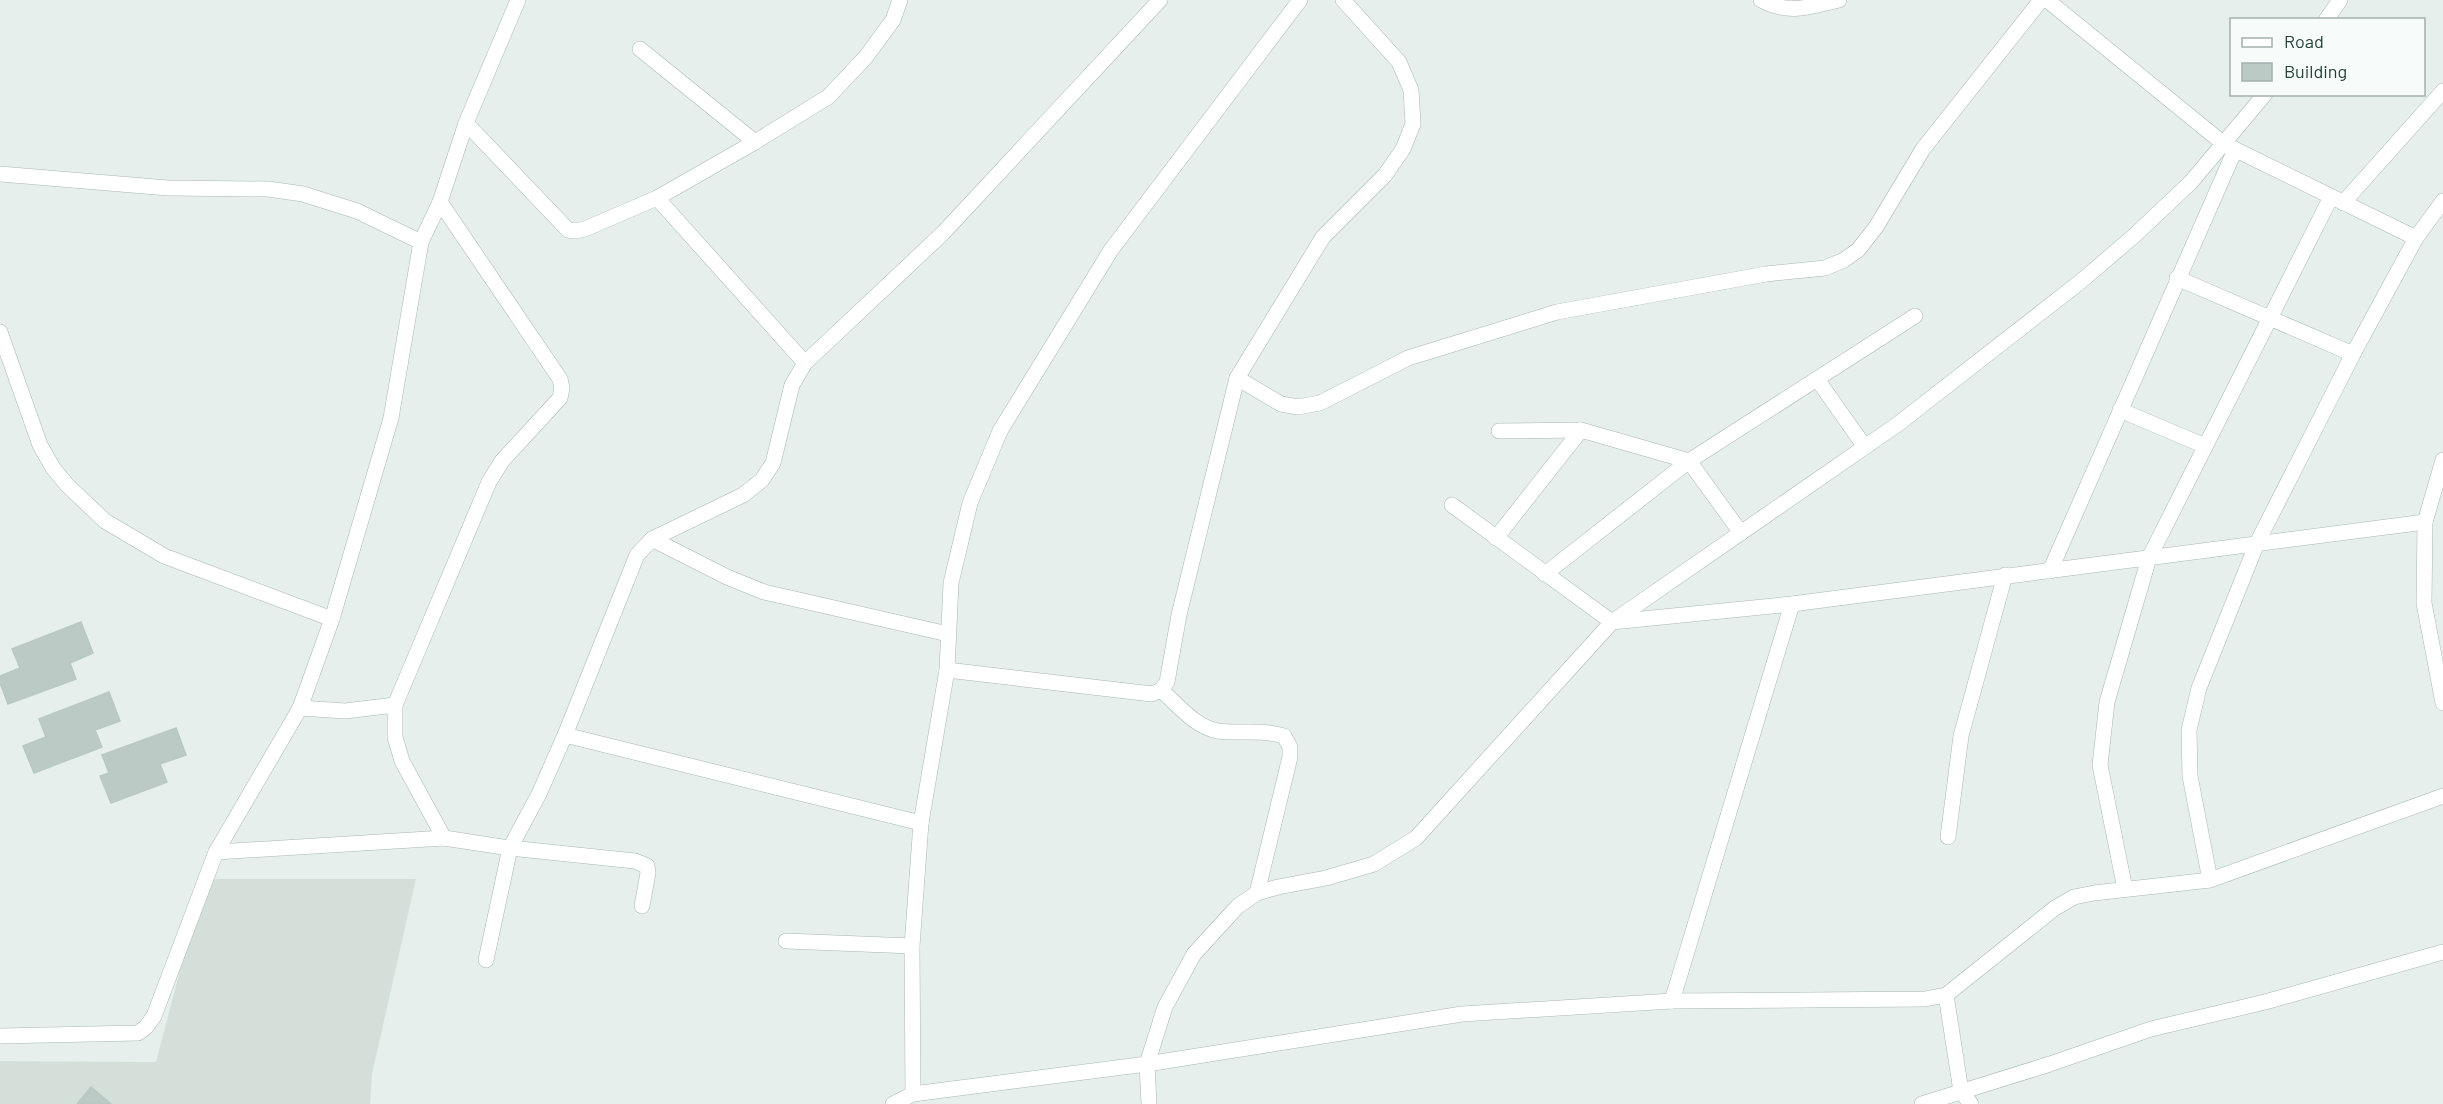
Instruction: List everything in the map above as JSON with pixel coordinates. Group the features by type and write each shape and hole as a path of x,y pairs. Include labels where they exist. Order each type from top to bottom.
{"street":[{"path":"0,1036 138,1033 154,1016 216,852 300,708 332,618 391,418 421,242 440,202 466,123 518,0"},
{"path":"466,123 568,230 585,229 657,198 828,97 865,58 893,20 900,0"},
{"path":"486,960 510,849 566,735 637,555 652,539 743,495 762,480 773,463 792,385 806,363 942,233 1160,0"},
{"path":"913,1094 912,946 921,823 947,670 951,583 970,503 1000,431 1111,250 1300,0"},
{"path":"947,670 1152,694 1161,690 1167,682 1179,615 1237,378 1323,237 1384,175 1403,149 1413,124 1411,90 1399,62 1343,0"},
{"path":"1761,0 1772,6 1798,10 1839,0"},
{"path":"1237,378 1281,404 1298,406 1320,403 1408,358 1557,312 1766,274 1825,268 1844,260 1858,250 1876,227 1923,149 2041,0"},
{"path":"2047,0 2229,147 2416,238"},
{"path":"2327,18 2340,0"},
{"path":"640,49 755,142"},
{"path":"2125,889 2100,765 2108,702 2149,558 2270,318 2337,200 2443,91"},
{"path":"2050,571 2177,278 2229,147 2264,96"},
{"path":"1149,1104 1147,1064 1165,1007 1194,954 1238,906 1257,893 1278,886 1326,878 1374,864 1416,838 1612,622 1898,424 2080,282 2135,235 2229,147"},
{"path":"0,174 168,188 268,189 303,194 357,211 421,242"},
{"path":"657,198 806,363"},
{"path":"2210,880 2190,776 2189,730 2199,688 2257,543 2353,354 2416,238 2443,201"},
{"path":"440,202 560,379 562,388 560,398 502,461 489,482 395,705 395,737 402,761 444,838"},
{"path":"2177,278 2353,354"},
{"path":"1545,574 1689,461 1915,316"},
{"path":"0,332 40,445 53,468 68,486 105,521 164,556 332,618"},
{"path":"1817,379 1865,447"},
{"path":"2120,411 2205,446"},
{"path":"1500,431 1581,430 1689,461 1741,533"},
{"path":"1496,537 1581,430"},
{"path":"2443,460 2425,522 2424,603 2439,659 2443,703"},
{"path":"1452,505 1612,622 1792,604 2425,522"},
{"path":"652,539 727,577 764,592 948,634"},
{"path":"1948,837 1961,736 2005,575"},
{"path":"1672,1001 1792,604"},
{"path":"1161,690 1190,717 1203,725 1217,730 1273,733 1284,736 1290,747 1290,757 1257,893"},
{"path":"300,708 345,711 395,705"},
{"path":"566,735 921,823"},
{"path":"893,1104 913,1094 1147,1064 1462,1014 1672,1001 1925,999 1946,995 2055,908 2074,897 2210,880 2443,796"},
{"path":"216,852 444,838 510,849 643,863 647,866 648,873 642,906"},
{"path":"786,941 912,946"},
{"path":"1922,1104 1966,1098 2050,1064 2151,1029 2265,1002 2443,952"},
{"path":"1946,995 1966,1098"}],"shaded area":[{"path":"204,879 416,879 372,1074 370,1104 0,1104 0,1061 156,1062"}],"building":[{"path":"81,622 93,653 70,663 76,679 8,704 0,683 0,676 20,668 12,649"},
{"path":"109,692 120,721 95,730 102,747 34,773 23,746 46,737 39,719"},
{"path":"176,728 186,755 160,764 167,782 111,803 100,776 109,773 102,755"},
{"path":"91,1087 111,1104 77,1104"}]}
